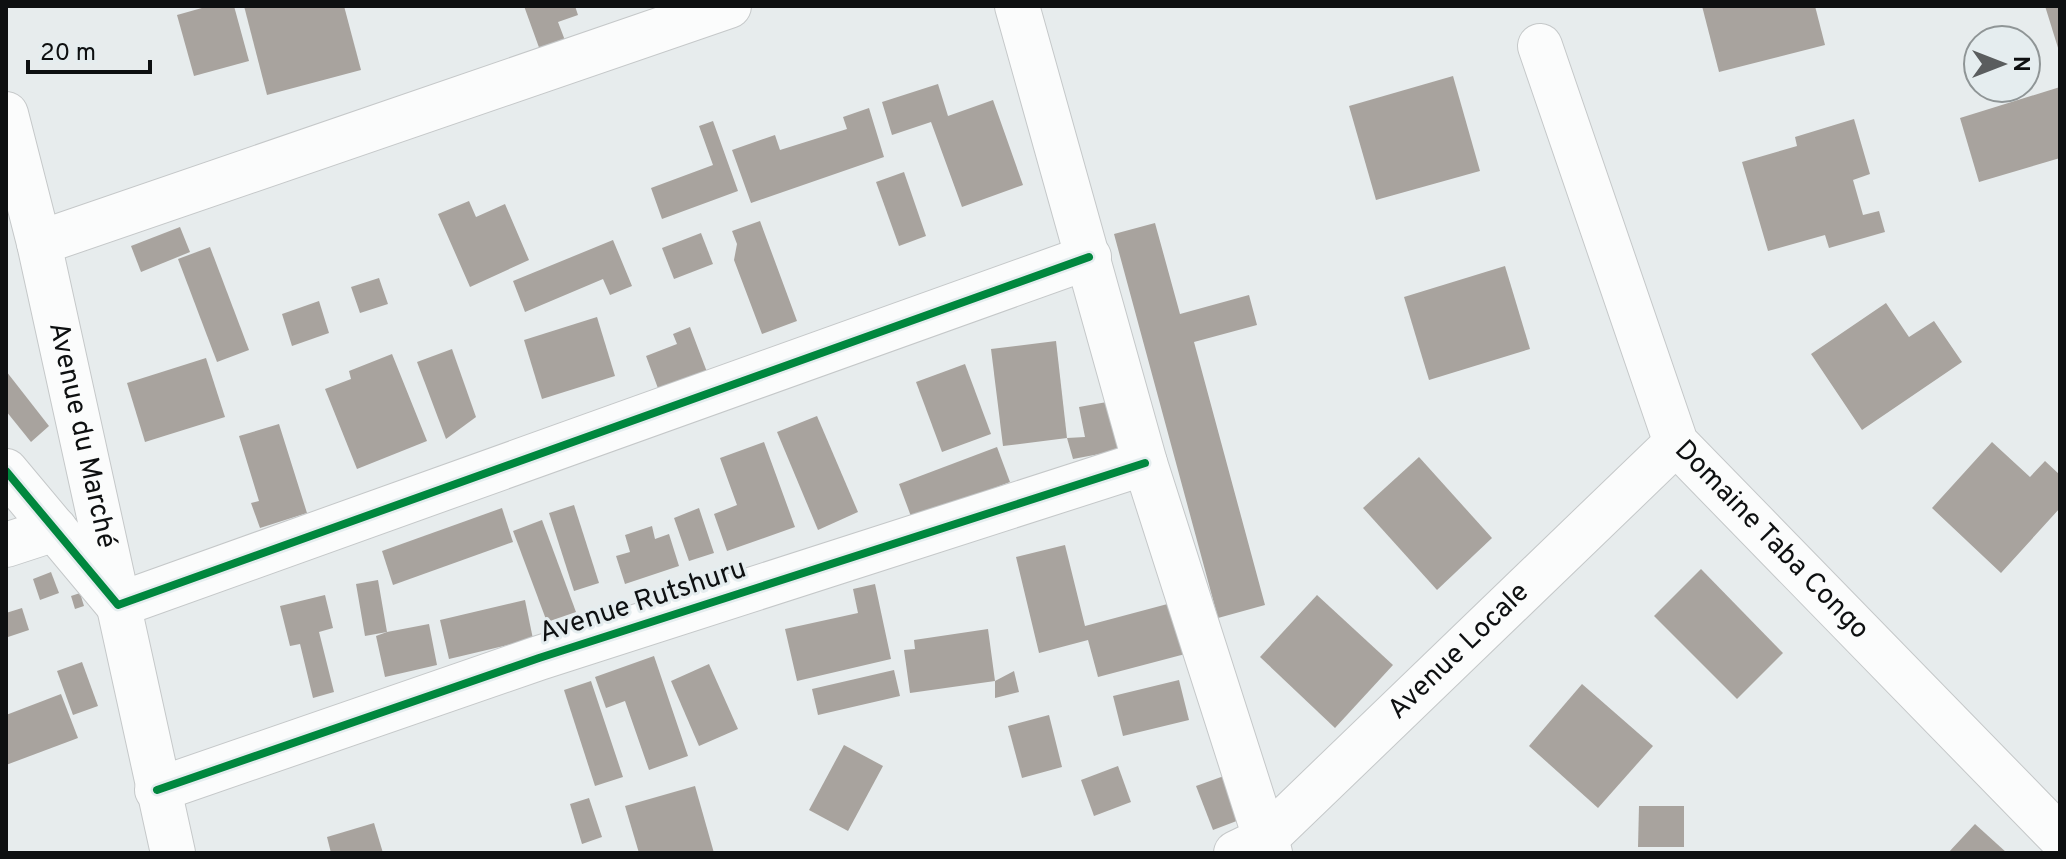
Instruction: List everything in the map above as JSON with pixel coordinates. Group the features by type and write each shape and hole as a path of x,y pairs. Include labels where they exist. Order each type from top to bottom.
{"street":[{"path":"39,243 729,6"},
{"path":"1017,6 1257,848"},
{"name":"Domaine Taba Congo","path":"1540,46 1676,443 2060,837"},
{"name":"Avenue du Marché","path":"6,114 39,243 173,853"},
{"path":"6,471 118,605 1089,257"},
{"name":"Avenue Locale","path":"1257,848 1676,443"},
{"name":"Avenue Rutshuru","path":"157,790 539,658 1145,463"},
{"path":"6,545 55,529"}],"building":[{"path":"209,6 234,6 249,61 194,76 177,15"},
{"path":"244,6 344,6 361,70 267,95"},
{"path":"524,6 575,6 578,15 558,22 566,43 541,53"},
{"path":"1702,6 1815,6 1825,45 1719,72"},
{"path":"2045,6 2060,6 2060,51 2059,51"},
{"path":"1453,76 1480,171 1376,200 1349,106"},
{"path":"938,84 948,116 993,100 1023,185 962,207 931,122 892,135 882,102"},
{"path":"2060,87 2060,158 1979,182 1960,118 2005,104 2042,104 2042,93"},
{"path":"869,108 884,157 751,203 732,150 775,135 780,150 847,129 843,117"},
{"path":"1854,119 1870,174 1853,180 1863,215 1879,211 1885,232 1829,248 1825,235 1768,251 1742,162 1797,146 1795,137"},
{"path":"713,121 738,191 662,219 651,188 713,165 699,126"},
{"path":"904,172 926,236 899,246 876,182"},
{"path":"469,201 476,217 505,204 529,260 470,287 438,214"},
{"path":"760,221 797,321 762,334 734,260 737,244 732,231"},
{"path":"1155,223 1180,314 1249,295 1257,325 1194,342 1265,605 1218,618 1114,234"},
{"path":"180,227 190,252 141,272 131,246"},
{"path":"701,233 713,264 674,279 662,248"},
{"path":"613,240 632,286 610,295 603,279 525,312 513,281"},
{"path":"210,247 249,350 217,362 178,259"},
{"path":"1505,266 1530,349 1429,380 1404,297"},
{"path":"379,278 388,304 360,313 351,287"},
{"path":"319,301 329,333 292,346 282,314"},
{"path":"1886,303 1909,337 1934,321 1962,362 1862,430 1811,354"},
{"path":"597,317 615,376 542,399 524,340"},
{"path":"690,327 707,372 659,391 646,356 677,344 673,334"},
{"path":"1056,341 1067,438 1003,446 991,349"},
{"path":"452,349 476,417 446,439 417,362"},
{"path":"392,354 427,441 357,469 325,389 351,379 349,371"},
{"path":"206,358 225,417 145,442 127,383"},
{"path":"965,364 991,434 942,452 916,382"},
{"path":"6,371 49,426 31,442 6,411"},
{"path":"1118,400 1126,449 1073,459 1067,438 1085,437 1079,407"},
{"path":"817,416 858,512 818,530 777,432"},
{"path":"279,424 307,513 260,528 251,503 259,501 239,436"},
{"path":"764,442 795,527 727,551 714,514 737,505 720,458"},
{"path":"1992,442 2030,477 2045,461 2060,475 2060,508 2001,573 1932,508"},
{"path":"997,447 1010,482 912,519 899,484"},
{"path":"1419,457 1492,538 1437,590 1363,508"},
{"path":"574,505 599,583 574,591 549,513"},
{"path":"502,508 513,542 393,585 382,551"},
{"path":"699,508 714,553 689,561 674,518"},
{"path":"542,520 576,612 547,622 513,531"},
{"path":"652,526 655,539 669,534 679,566 625,584 616,556 630,552 625,535"},
{"path":"1065,545 1085,626 1175,602 1189,653 1098,677 1088,640 1039,653 1016,557"},
{"path":"1701,569 1783,653 1737,699 1654,616"},
{"path":"51,572 59,593 40,600 33,579"},
{"path":"378,580 387,632 365,636 356,584"},
{"path":"875,584 891,659 797,681 785,629 858,613 853,589"},
{"path":"80,593 84,606 75,609 71,596"},
{"path":"325,595 333,628 319,632 334,692 313,698 300,644 290,646 280,606"},
{"path":"1317,595 1393,665 1335,728 1260,657"},
{"path":"525,600 533,639 449,659 440,620"},
{"path":"22,608 29,630 8,637 6,613"},
{"path":"429,624 437,665 385,677 376,636"},
{"path":"988,629 995,681 910,693 904,650 915,649 914,640"},
{"path":"654,656 688,756 649,770 625,701 606,708 595,677"},
{"path":"82,662 98,706 73,715 57,671"},
{"path":"709,664 738,729 699,746 671,681"},
{"path":"894,670 900,696 818,715 812,689"},
{"path":"1014,671 1019,692 995,698 995,681"},
{"path":"1179,680 1189,720 1123,736 1113,696"},
{"path":"591,681 623,777 595,786 564,690"},
{"path":"1582,684 1653,746 1598,808 1529,746"},
{"path":"61,694 78,738 6,765 6,715"},
{"path":"1049,715 1062,767 1022,778 1008,726"},
{"path":"844,745 883,766 848,831 809,810"},
{"path":"1118,766 1131,802 1094,816 1081,780"},
{"path":"1238,771 1255,814 1213,830 1196,786"},
{"path":"695,786 714,853 639,853 625,806"},
{"path":"589,798 602,837 582,844 570,804"},
{"path":"1639,806 1684,806 1684,847 1638,847"},
{"path":"374,823 383,853 331,853 327,837"},
{"path":"1975,824 2007,853 1948,853"}],"cycle path":[{"path":"6,471 118,605 1089,257"},
{"path":"157,790 539,658 1145,463"}]}
